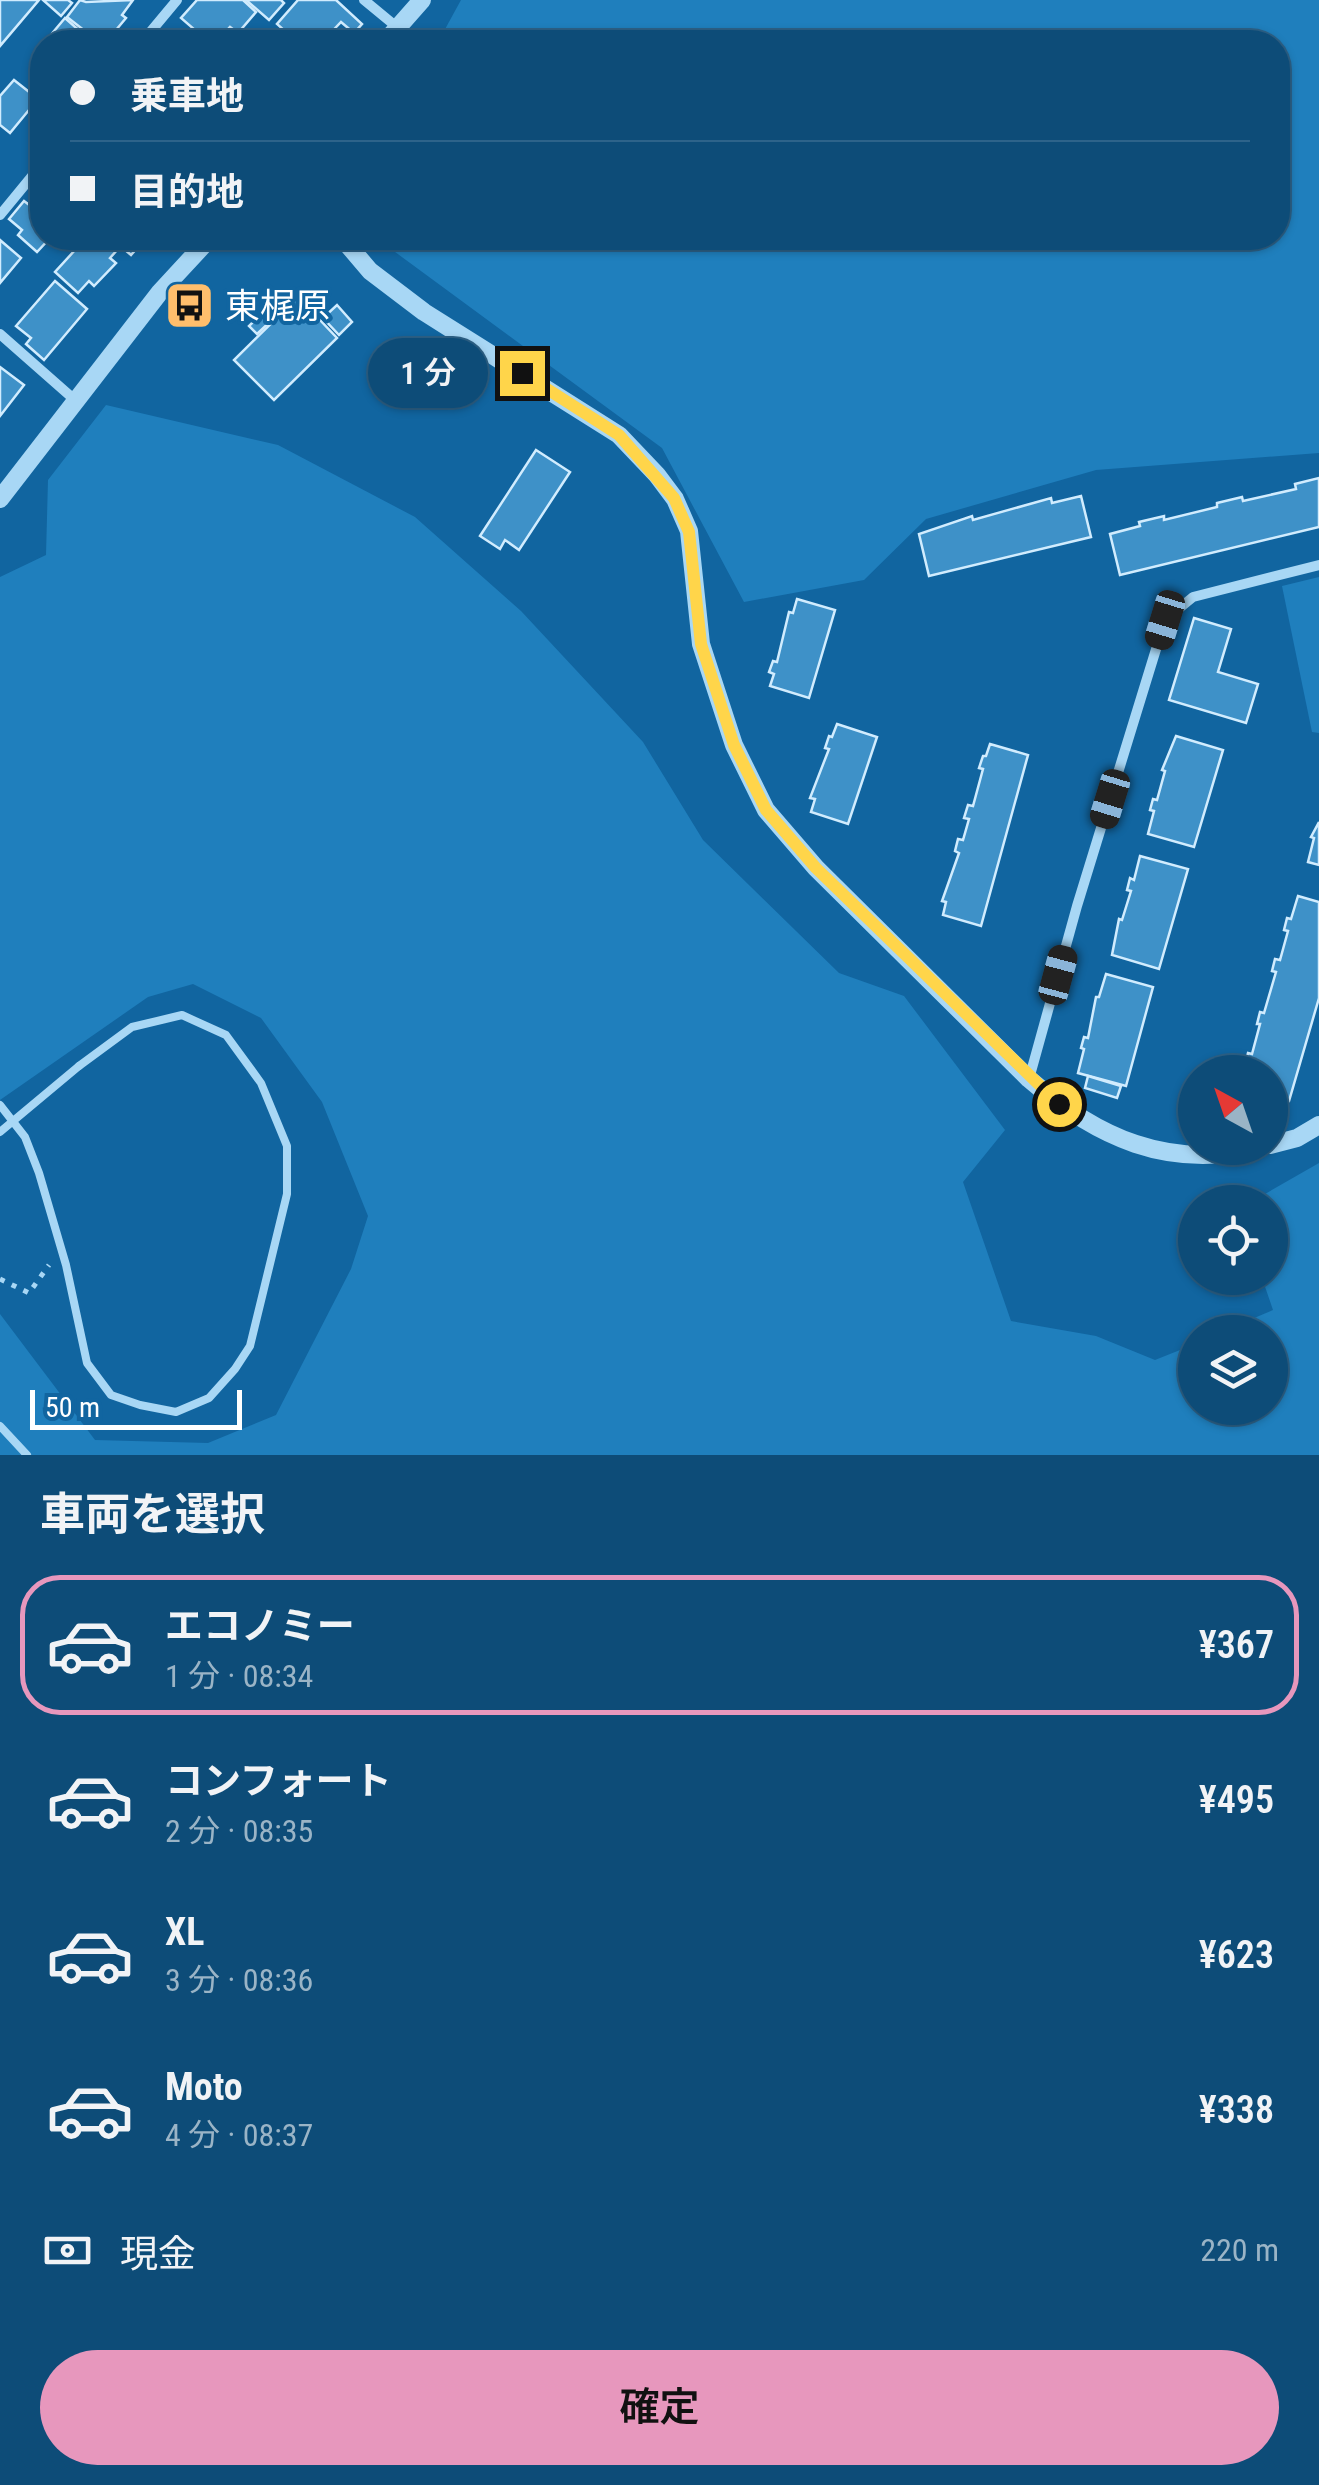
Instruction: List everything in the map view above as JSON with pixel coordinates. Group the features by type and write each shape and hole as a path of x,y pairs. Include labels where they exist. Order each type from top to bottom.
{"street":[{"path":"152,30 177,0"},
{"path":"364,0 388,30"},
{"path":"396,30 422,0"},
{"path":"0,215 30,179"},
{"path":"0,499 160,292 199,250"},
{"path":"352,250 370,271 424,312 619,435 657,475 674,498 689,532 701,644 734,745 766,810 816,868 1059,1104 1096,1128 1130,1142 1178,1151"},
{"path":"0,334 76,401"},
{"path":"1030,1079 1083,888 1165,620 1193,597 1319,565"},
{"path":"1288,1140 1319,1126"}],"lane":[{"path":"0,1105 25,1137 62,1252 87,1363 111,1396 140,1405 176,1412 209,1398 250,1346 287,1194 287,1146 261,1083 226,1035 182,1015 132,1028 79,1066 0,1132"},
{"path":"0,1426 28,1455"}],"path":[{"path":"0,1279 29,1293 62,1252"}],"shaded area":[{"path":"461,0 1319,0 1319,453 1096,470 926,519 864,580 744,602 662,448 392,250 1290,250 1290,30 445,30"},
{"path":"106,405 278,445 415,517 521,611 643,742 703,840 839,973 904,996 1005,1130 963,1182 1011,1321 1096,1336 1155,1360 1178,1351 1178,1425 1288,1425 1288,1315 1261,1315 1273,1310 1268,1295 1288,1295 1288,1185 1281,1185 1319,1163 1319,1455 0,1455 0,1314 95,1440 208,1443 276,1415 351,1269 368,1216 322,1102 261,1018 193,984 148,997 0,1100 0,577 46,555 48,480"},
{"path":"1319,577 1319,733 1312,732 1282,586"}],"building":[{"path":"0,0 39,0 0,46"},
{"path":"43,0 68,0 72,3 61,16"},
{"path":"80,0 133,0 116,30 84,30 67,17"},
{"path":"197,0 243,0 256,12 241,30 195,30 181,18"},
{"path":"246,0 281,0 284,3 269,20"},
{"path":"298,0 336,0 362,24 357,30 341,22 333,30 284,30 277,24"},
{"path":"65,18 79,30 55,30"},
{"path":"14,80 30,93 30,109 10,133 0,125 0,96"},
{"path":"24,201 30,202 30,246 18,235 22,230 9,219"},
{"path":"0,240 21,258 0,283"},
{"path":"75,250 117,250 110,258 116,263 94,286 89,281 78,293 55,272"},
{"path":"55,281 87,309 44,360 26,344 31,338 16,326"},
{"path":"196,294 204,302 191,316 183,308"},
{"path":"298,297 337,338 274,400 234,360"},
{"path":"337,305 352,322 339,335 323,318"},
{"path":"265,310 273,319 257,334 249,326"},
{"path":"0,367 24,385 0,416"},
{"path":"536,450 570,472 519,550 505,540 500,549 480,536"},
{"path":"1319,478 1319,527 1120,575 1110,534 1140,526 1139,522 1217,507 1217,503 1296,489 1295,484"},
{"path":"1081,496 1091,537 929,576 919,534 972,516 973,520 1051,498 1052,503"},
{"path":"797,599 835,610 809,698 770,686 774,674 769,672 773,661 777,662 789,612 793,613"},
{"path":"1194,618 1231,629 1218,672 1258,684 1246,723 1169,700"},
{"path":"837,724 877,737 848,824 811,812 815,799 810,798 829,749 825,748 829,736 832,737"},
{"path":"1176,736 1223,750 1194,847 1148,834 1153,799 1157,800 1165,771 1162,770"},
{"path":"990,744 1028,755 981,926 943,915 946,902 942,901 959,853 955,851 958,839 963,840 969,819 964,818 968,805 973,806 983,769 979,768"},
{"path":"1319,822 1319,865 1308,862 1314,838 1311,837"},
{"path":"1140,856 1188,869 1159,969 1112,955 1119,919 1122,920 1131,891 1127,890 1130,878 1134,880"},
{"path":"1298,896 1319,902 1319,998 1289,1101 1288,1055 1247,1055 1252,1054 1260,1012 1264,1013 1276,972 1272,971 1275,959 1280,960 1288,931 1284,930 1287,918 1291,919"},
{"path":"1106,974 1153,987 1126,1086 1078,1073 1084,1037 1088,1038 1096,997"},
{"path":"1088,1076 1121,1086 1117,1098 1085,1088"}],"place":[{"name":"東梶原","path":"190,306"}],"route":[{"path":"522,373 619,435 674,498 689,532 701,644 734,745 766,810 816,868 1059,1104"}]}
